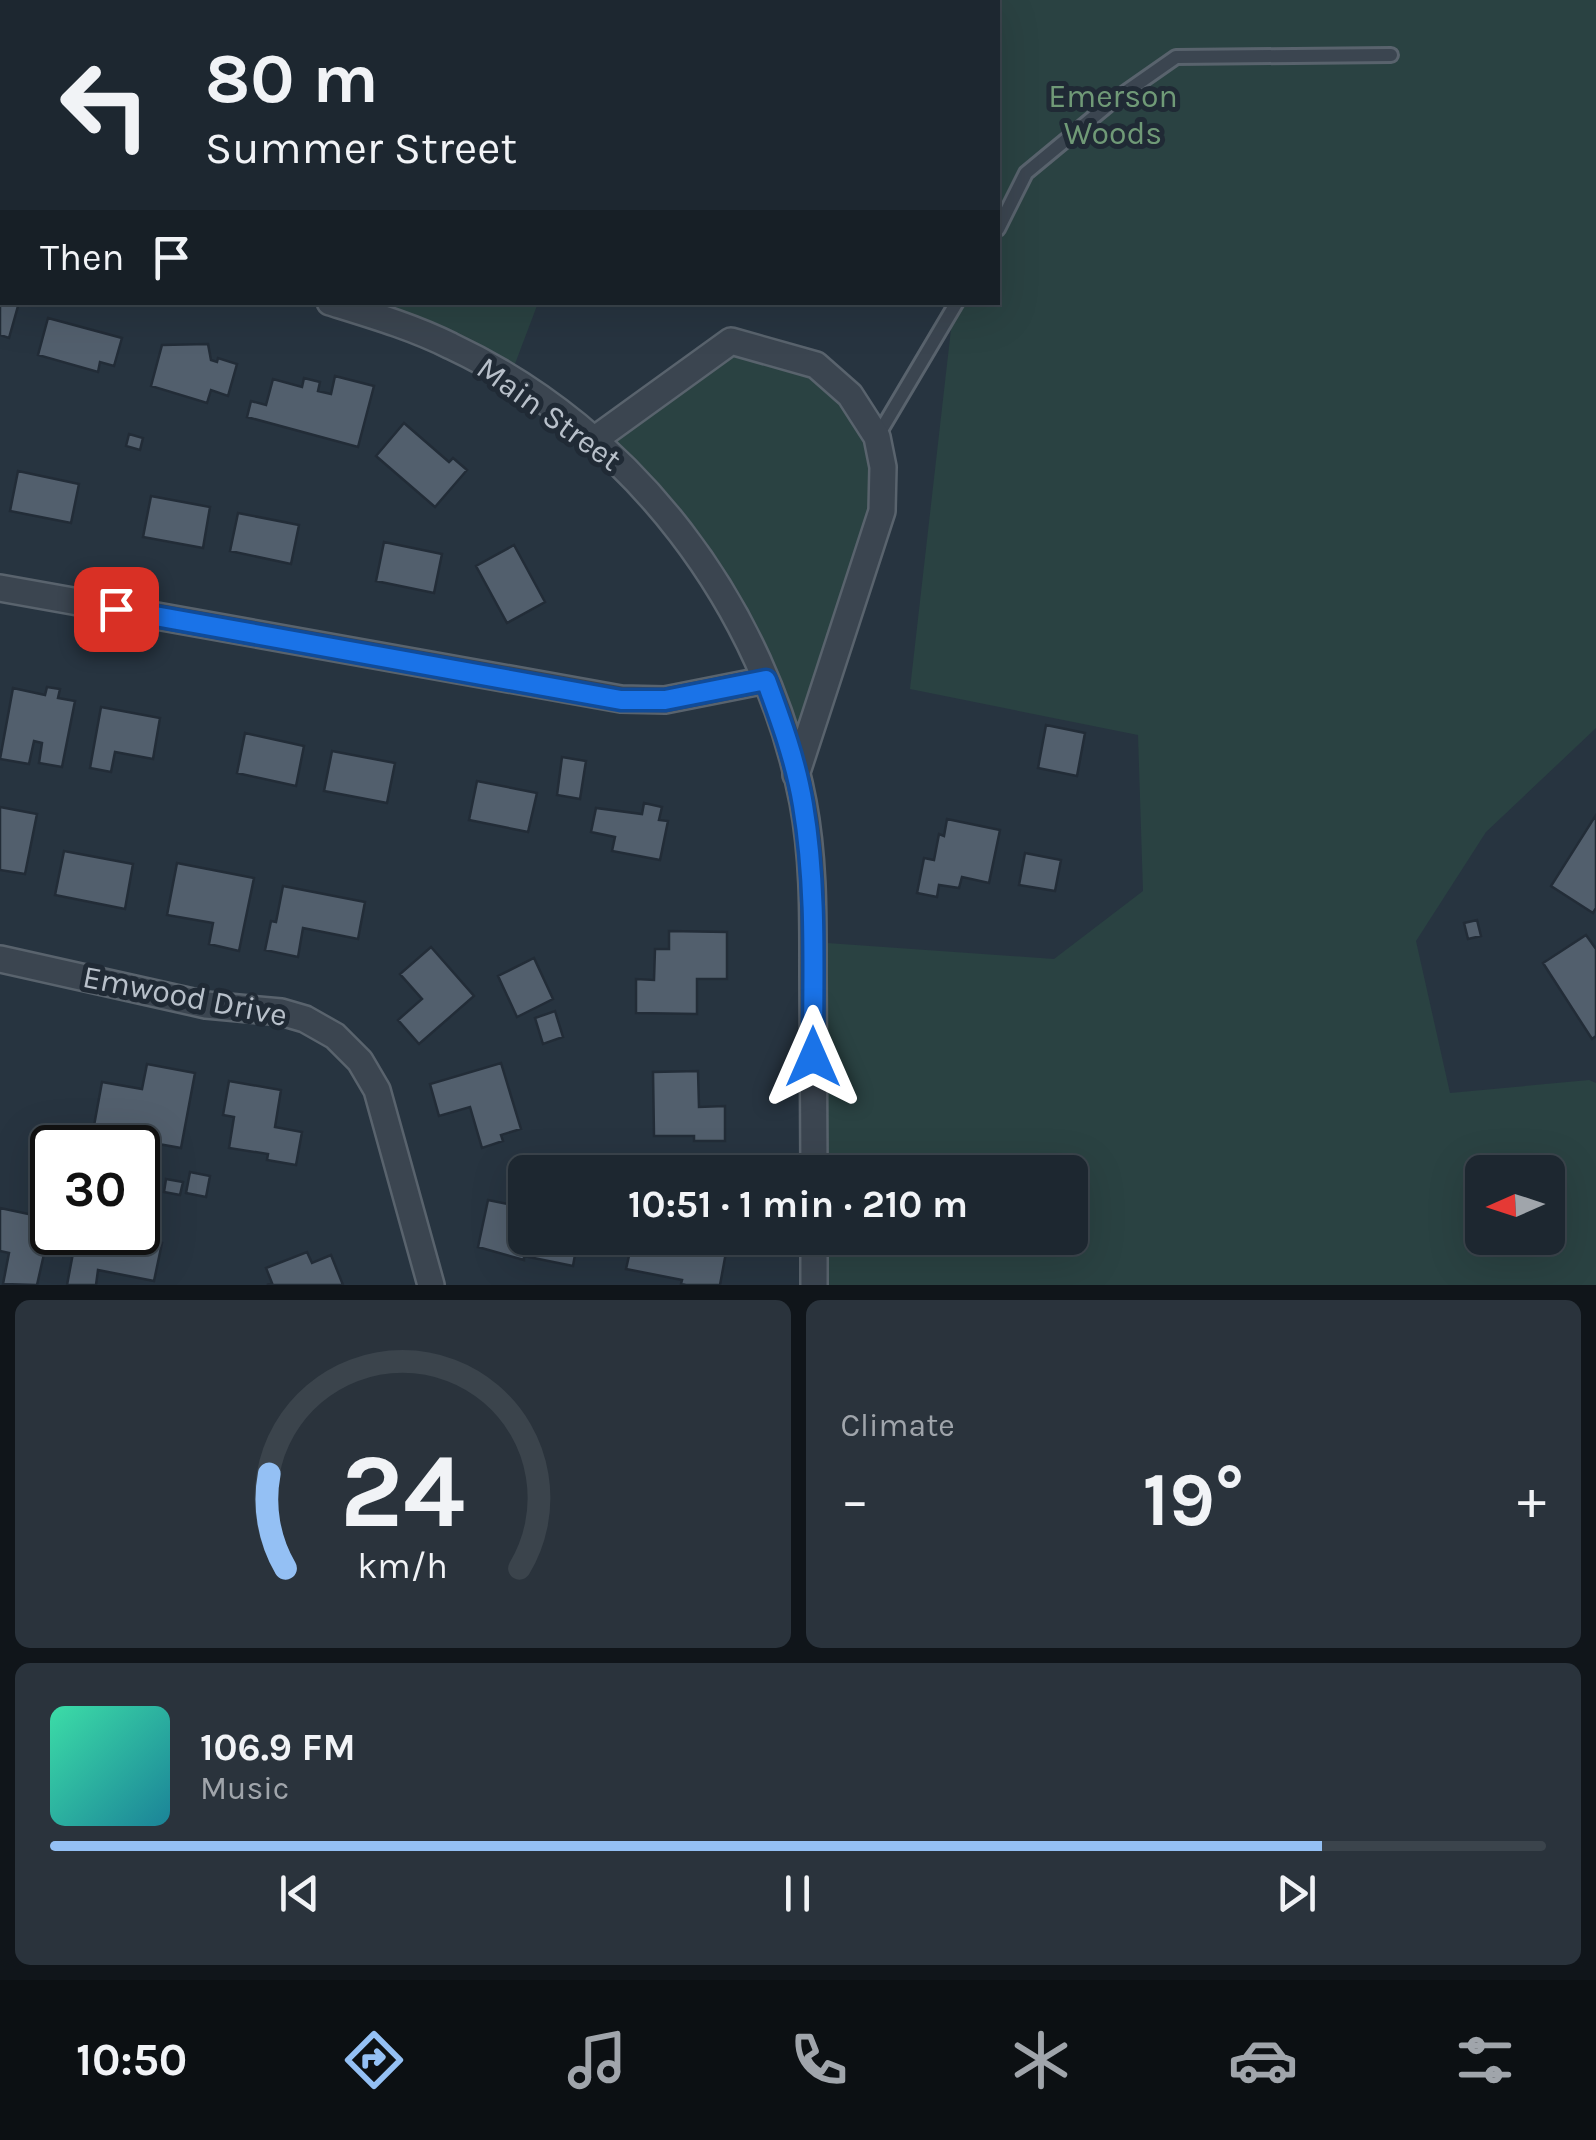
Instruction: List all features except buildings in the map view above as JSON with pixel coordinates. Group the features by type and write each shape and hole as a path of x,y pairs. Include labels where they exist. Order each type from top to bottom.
{"street":[{"name":"Main Street","path":"340,305 390,320 452,346 510,377 594,440 632,474 682,532 747,636 766,680 796,775 812,881 814,1155"},
{"path":"594,440 731,341 816,365 850,394 877,437 883,467 882,511 796,775"},
{"path":"0,588 621,700 665,700 766,680"},
{"name":"Emwood Drive","path":"0,959 206,1005 281,1012 305,1019 336,1036 360,1060 378,1090 431,1285"},
{"path":"814,1255 814,1285"}],"lane":[{"path":"1000,226 1026,173 1113,101 1176,57 1391,56"},
{"path":"877,437 955,305"}],"green space":[{"name":"Emerson Woods","path":"1000,0 1596,0 1596,728 1486,832 1416,941 1450,1093 1589,1080 1596,1083 1596,1285 814,1285 814,1255 1088,1255 1088,1155 814,1155 813,942 1054,959 1143,891 1138,735 910,689 954,305 1000,305"},
{"path":"334,305 537,305 510,377"},
{"path":"731,341 816,365 883,467 796,775 747,636 594,440"}],"route":[{"path":"116,609 621,700 665,700 766,680 787,739 808,842 812,881 813,1057"}]}
